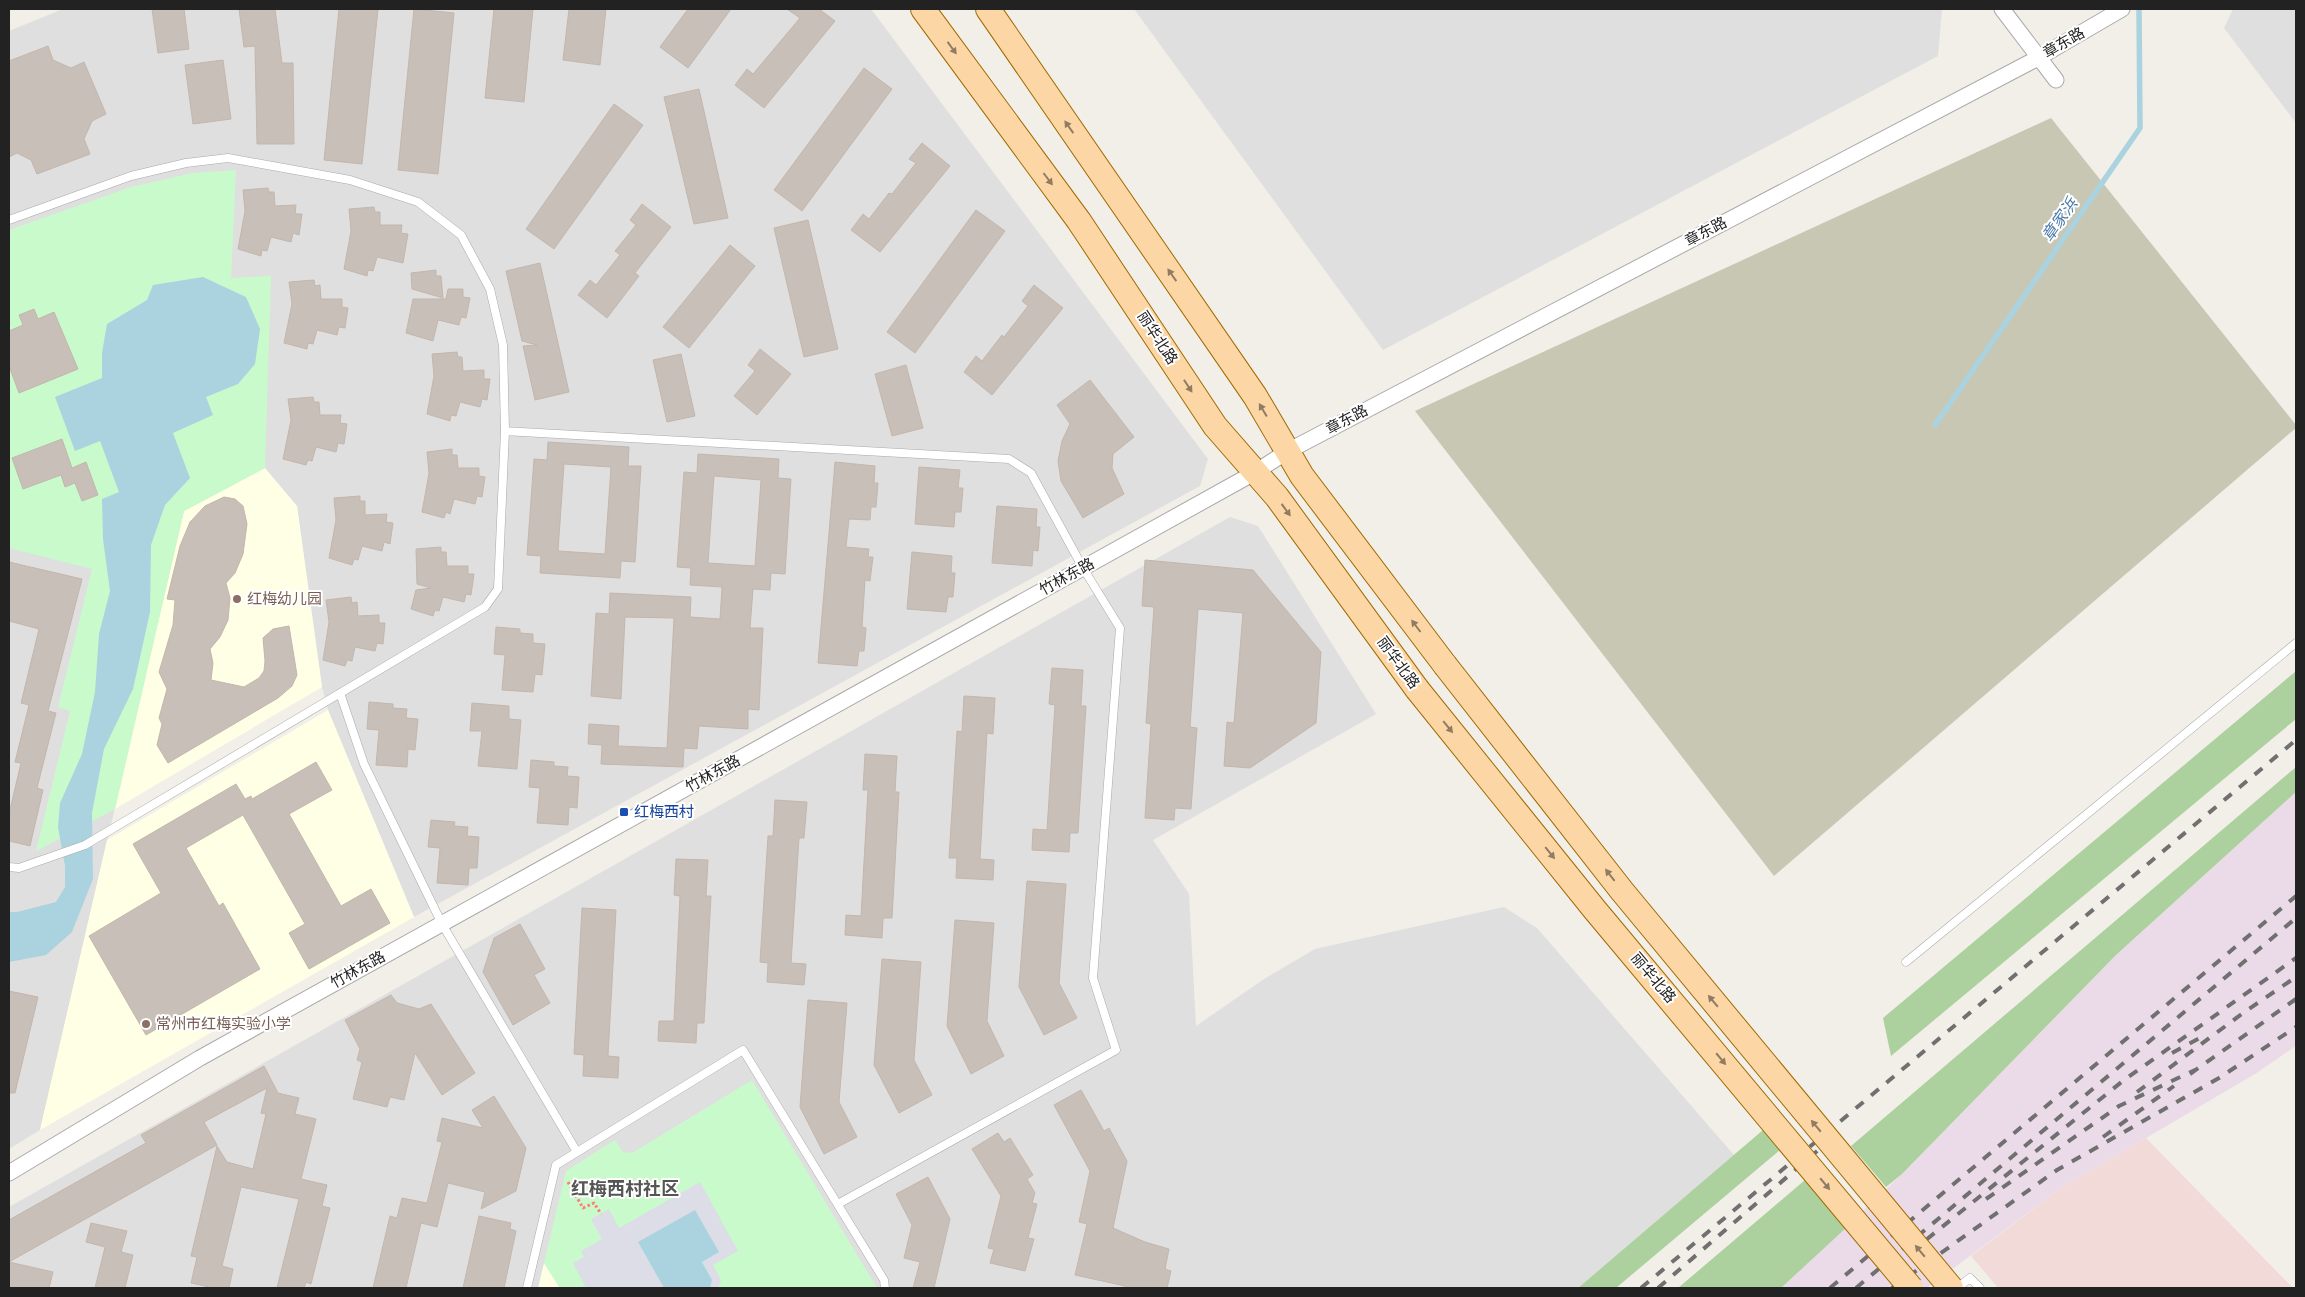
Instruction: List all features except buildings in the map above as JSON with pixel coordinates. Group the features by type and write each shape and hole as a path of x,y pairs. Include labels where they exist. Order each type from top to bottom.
{"main road":[{"name":"丽华北路","path":"923,9 1079,220 1215,426 1276,497 1417,689 1595,910 1911,1288"},
{"name":"丽华北路","path":"988,9 1255,396 1302,476 1445,665 1622,891 1951,1288"}],"street":[{"path":"2002,9 2056,80"},
{"name":"章东路","path":"1288,451 2038,58 2118,11"},
{"name":"竹林东路","path":"9,1173 200,1058 1254,473 1288,451"}],"lane":[{"path":"9,220 131,176 186,163 228,158 350,180 418,202 461,235 490,289 503,345 505,431 498,589 485,607 85,845 20,868 9,867"},
{"path":"505,431 1009,459 1031,473 1083,568 1120,628 1093,978 1116,1050 838,1204"},
{"path":"1906,962 2296,643"},
{"path":"340,693 364,764 442,924 577,1152"},
{"path":"527,1288 556,1166 743,1050 884,1280 885,1288"},
{"path":"1957,1288 1970,1278 1980,1288"}],"path":[{"path":"568,1182 583,1208 594,1203 600,1214"}],"shaded area":[{"path":"63,9 871,9 1208,459 1200,486 414,917 328,710 322,687 297,506 184,511 40,1130 9,1149 9,31"},
{"path":"1134,9 1942,9 1938,56 1383,350"},
{"path":"2233,9 2296,9 2296,123 2224,28"},
{"path":"2051,118 2296,425 2296,428 1774,876 1415,411"},
{"name":"红梅幼儿园","path":"265,468 297,506 322,687 115,809 184,511"},
{"name":"红梅西村","path":"1230,517 1258,526 1376,714 1153,840 1189,894 1196,1026 1264,979 1315,949 1504,907 1537,928 1734,1155 1578,1288 9,1288 9,1207"},
{"name":"常州市红梅实验小学","path":"328,710 414,917 40,1130 107,840"},
{"path":"2296,792 2296,1046 2255,1074 2061,1188 1927,1288 1781,1288 1902,1174 2116,955"},
{"path":"2146,1138 2293,1288 1998,1288 1971,1256 2061,1188"},
{"path":"700,1182 738,1251 713,1265 721,1280 718,1288 710,1288 712,1280 702,1262 718,1252 638,1242 664,1288 586,1288 573,1263 584,1257 581,1251 602,1239 591,1219 609,1209 619,1228"},
{"path":"544,1263 560,1288 538,1288"}],"green space":[{"path":"236,170 231,278 271,276 265,468 184,511 115,809 36,851 70,711 58,707 92,569 9,548 9,230 131,187 193,173"},
{"path":"2296,671 2296,719 1891,1056 1883,1018"},
{"path":"2296,767 2296,792 2116,955 1902,1174 1886,1187 1851,1146"},
{"path":"752,1080 877,1288 560,1288 544,1263 566,1171 615,1140 623,1152 632,1153"},
{"path":"1763,1130 1780,1150 1616,1288 1578,1288"},
{"path":"1805,1180 1847,1227 1781,1288 1678,1288"}],"water":[{"path":"203,277 246,297 260,329 255,364 238,384 206,397 213,415 173,433 190,478 165,505 151,545 150,612 133,689 104,749 92,813 93,879 72,932 46,955 9,962 9,912 17,912 56,902 65,887 65,866 58,827 60,803 82,754 95,692 99,634 110,591 103,539 102,499 119,492 100,441 75,451 55,397 102,378 102,353 107,324 147,300 153,285"},
{"path":"695,1210 719,1252 702,1262 712,1280 710,1288 664,1288 638,1242"}],"waterway":[{"name":"章家浜","path":"1935,425 2140,128 2139,9"}],"railway":[{"path":"1641,1288 2296,740"},
{"path":"1830,1288 2296,896"},
{"path":"1856,1288 2296,918"},
{"path":"1911,1252 2124,1080 2296,958"},
{"path":"2137,1092 2243,1013 2296,977"},
{"path":"2190,1074 2296,999"},
{"path":"1892,1288 2057,1170 2219,1078 2296,1027"},
{"path":"2172,1053 2205,1035"},
{"path":"1986,1199 2119,1106 2195,1070"},
{"path":"2103,1137 2174,1086"},
{"path":"1658,1288 1830,1140"}],"place":[{"name":"红梅幼儿园","path":"237,599"},
{"name":"红梅西村","path":"624,812"},
{"name":"常州市红梅实验小学","path":"146,1024"}],"district":[{"name":"红梅西村社区","path":"625,1190"}]}
